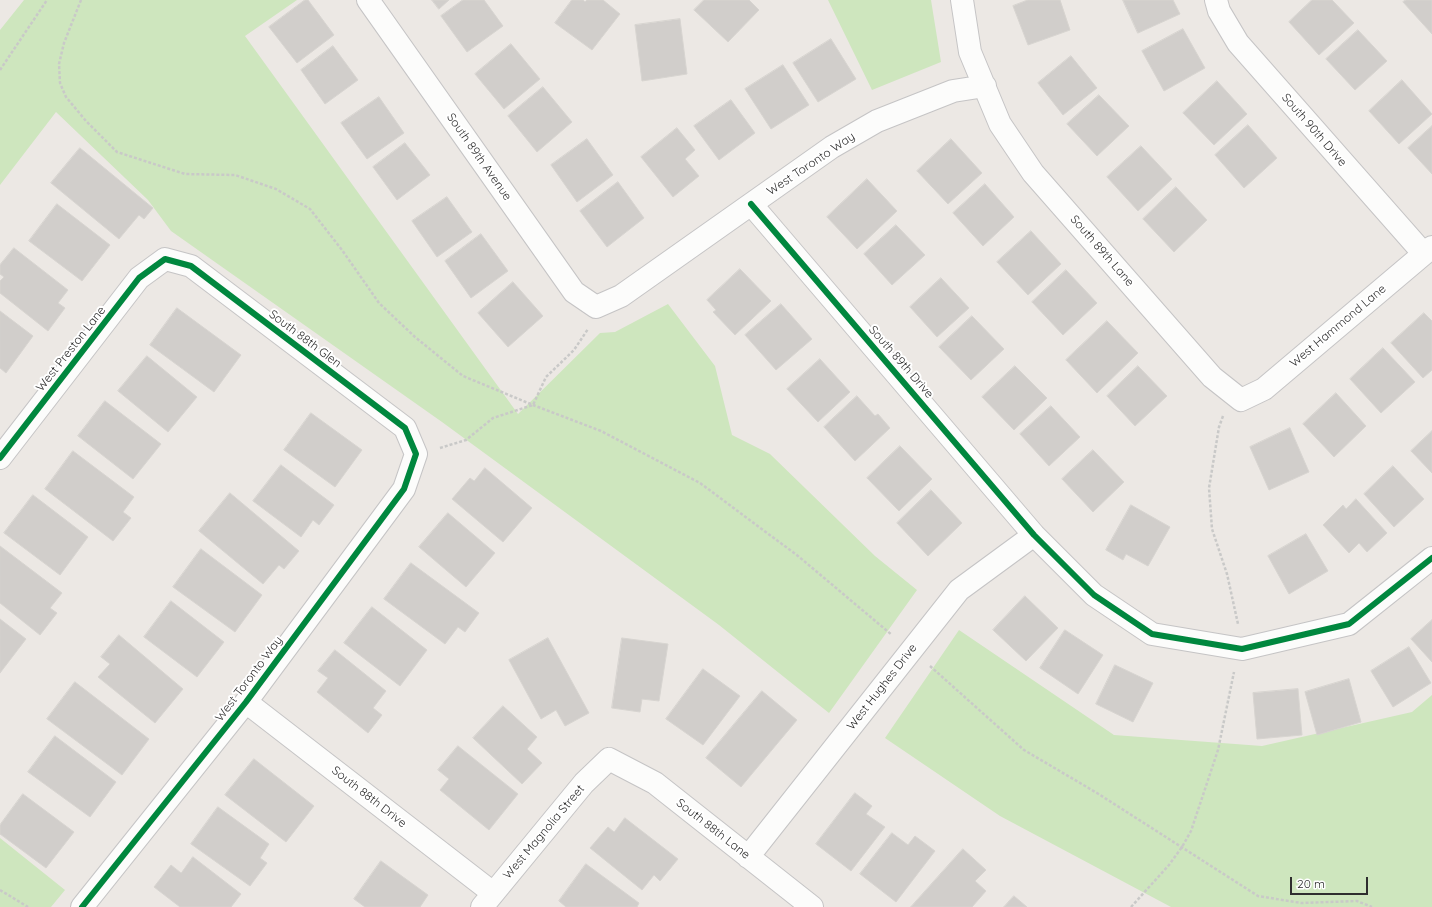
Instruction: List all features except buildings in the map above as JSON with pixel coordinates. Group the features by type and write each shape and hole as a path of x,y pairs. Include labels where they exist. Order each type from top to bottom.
{"street":[{"name":"South 89th Avenue","path":"368,0 574,292 596,307"},
{"path":"962,0 970,52 985,86"},
{"name":"South 90th Drive","path":"1216,0 1219,11 1238,43 1428,250"},
{"name":"West Toronto Way","path":"596,307 621,296 832,147 878,121 953,91 985,86"},
{"name":"South 89th Lane","path":"985,86 1000,124 1033,173 1212,377 1241,400"},
{"name":"South 89th Drive","path":"750,204 1034,535 1094,595 1152,634 1242,649 1349,624 1432,558"},
{"name":"West Hammond Lane","path":"1241,400 1264,389 1428,250"},
{"name":"South 88th Glen","path":"165,259 191,266 405,428 416,454"},
{"name":"West Preston Lane","path":"0,458 139,278 165,259"},
{"name":"West Toronto Way","path":"82,907 246,702 404,489 416,454"},
{"name":"West Hughes Drive","path":"748,857 959,590 1034,535"},
{"name":"South 88th Drive","path":"246,702 488,900"},
{"name":"South 88th Lane","path":"609,759 655,783 812,907"},
{"name":"West Magnolia Street","path":"488,900 584,783 609,759"}],"path":[{"path":"0,70 47,0"},
{"path":"81,0 64,43 59,64 60,83 66,97 86,121 117,152 185,174 235,175 276,189 310,209 342,250 379,303 415,337 463,376 601,431 700,483 798,556 911,650 1024,750 1097,792 1258,896 1301,903 1357,901 1372,907"},
{"path":"416,454 443,448 466,440 492,418 533,405 546,378 574,350 588,329 596,307"},
{"path":"0,890 28,907"}],"green space":[{"path":"24,0 297,0 245,36 518,414 600,333 615,332 668,304 715,366 732,435 770,454 875,556 917,590 829,713 719,625 442,422 171,231 148,200 56,112 0,185 0,30"},
{"path":"828,0 931,0 941,62 872,90"},
{"path":"959,630 1114,735 1262,746 1412,712 1432,695 1432,907 1171,907 1000,816 885,738"},
{"path":"0,838 65,890 51,907 0,907"}],"cycle path":[{"path":"751,204 1034,535 1094,595 1152,634 1242,649 1349,624 1432,558"},
{"path":"0,458 139,278 165,259 191,266 405,428 416,454 404,489 246,702 82,907"}]}
